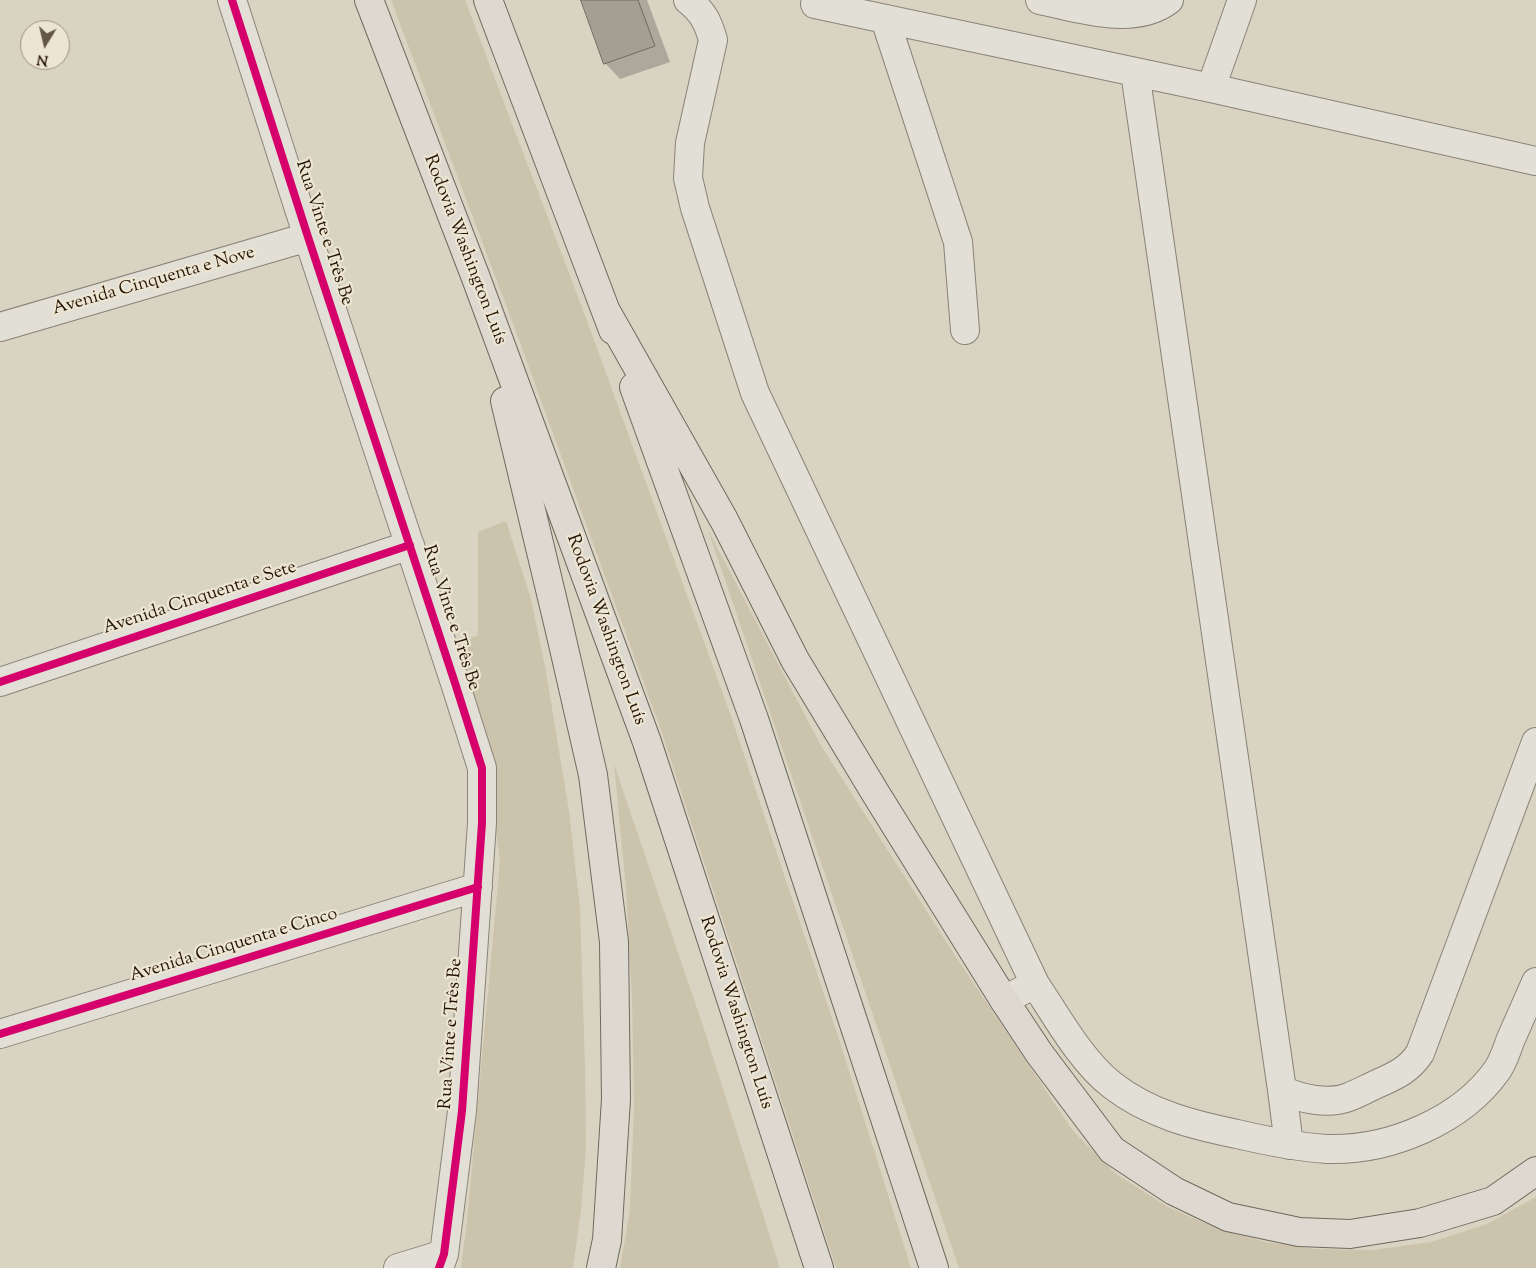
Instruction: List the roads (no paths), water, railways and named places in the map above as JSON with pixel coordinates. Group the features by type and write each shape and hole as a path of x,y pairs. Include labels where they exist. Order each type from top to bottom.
{"highway":[{"name":"Rodovia Washington Luís","path":"369,0 476,278 647,742 818,1268"},
{"path":"488,0 607,314 754,719 934,1268"},
{"path":"476,278 560,631 594,785 614,942 616,1099 607,1240 601,1268"},
{"path":"607,314 724,520 795,660 1004,1000 1039,1053 1112,1150 1174,1190 1228,1217 1299,1232 1350,1234 1420,1223 1493,1201 1536,1171"}],"street":[{"name":"Rua Vinte e Três Be","path":"232,0 482,768 482,823 462,1111 442,1261"},
{"path":"688,0 701,12 709,25 713,40 690,143 688,178 691,194 755,393 1035,984 1089,1064 1112,1085 1138,1103 1166,1116 1204,1128 1289,1145 1327,1149 1360,1147 1392,1140 1423,1129 1451,1113 1477,1092 1499,1068 1536,982"},
{"path":"1040,0 1094,12 1118,14 1142,12 1169,0"},
{"path":"1211,88 1242,0"},
{"path":"814,4 1211,88 1536,161"},
{"path":"885,19 958,242 965,330"},
{"path":"1135,72 1289,1145"},
{"name":"Avenida Cinquenta e Nove","path":"0,327 308,237"},
{"name":"Avenida Cinquenta e Sete","path":"0,682 410,545"},
{"path":"1282,1090 1294,1096 1314,1100 1347,1098 1402,1073 1415,1061 1420,1053 1536,742"},
{"name":"Avenida Cinquenta e Cinco","path":"0,1034 478,887"},
{"path":"1004,1000 1035,984"},
{"path":"398,1268 442,1261"}]}
